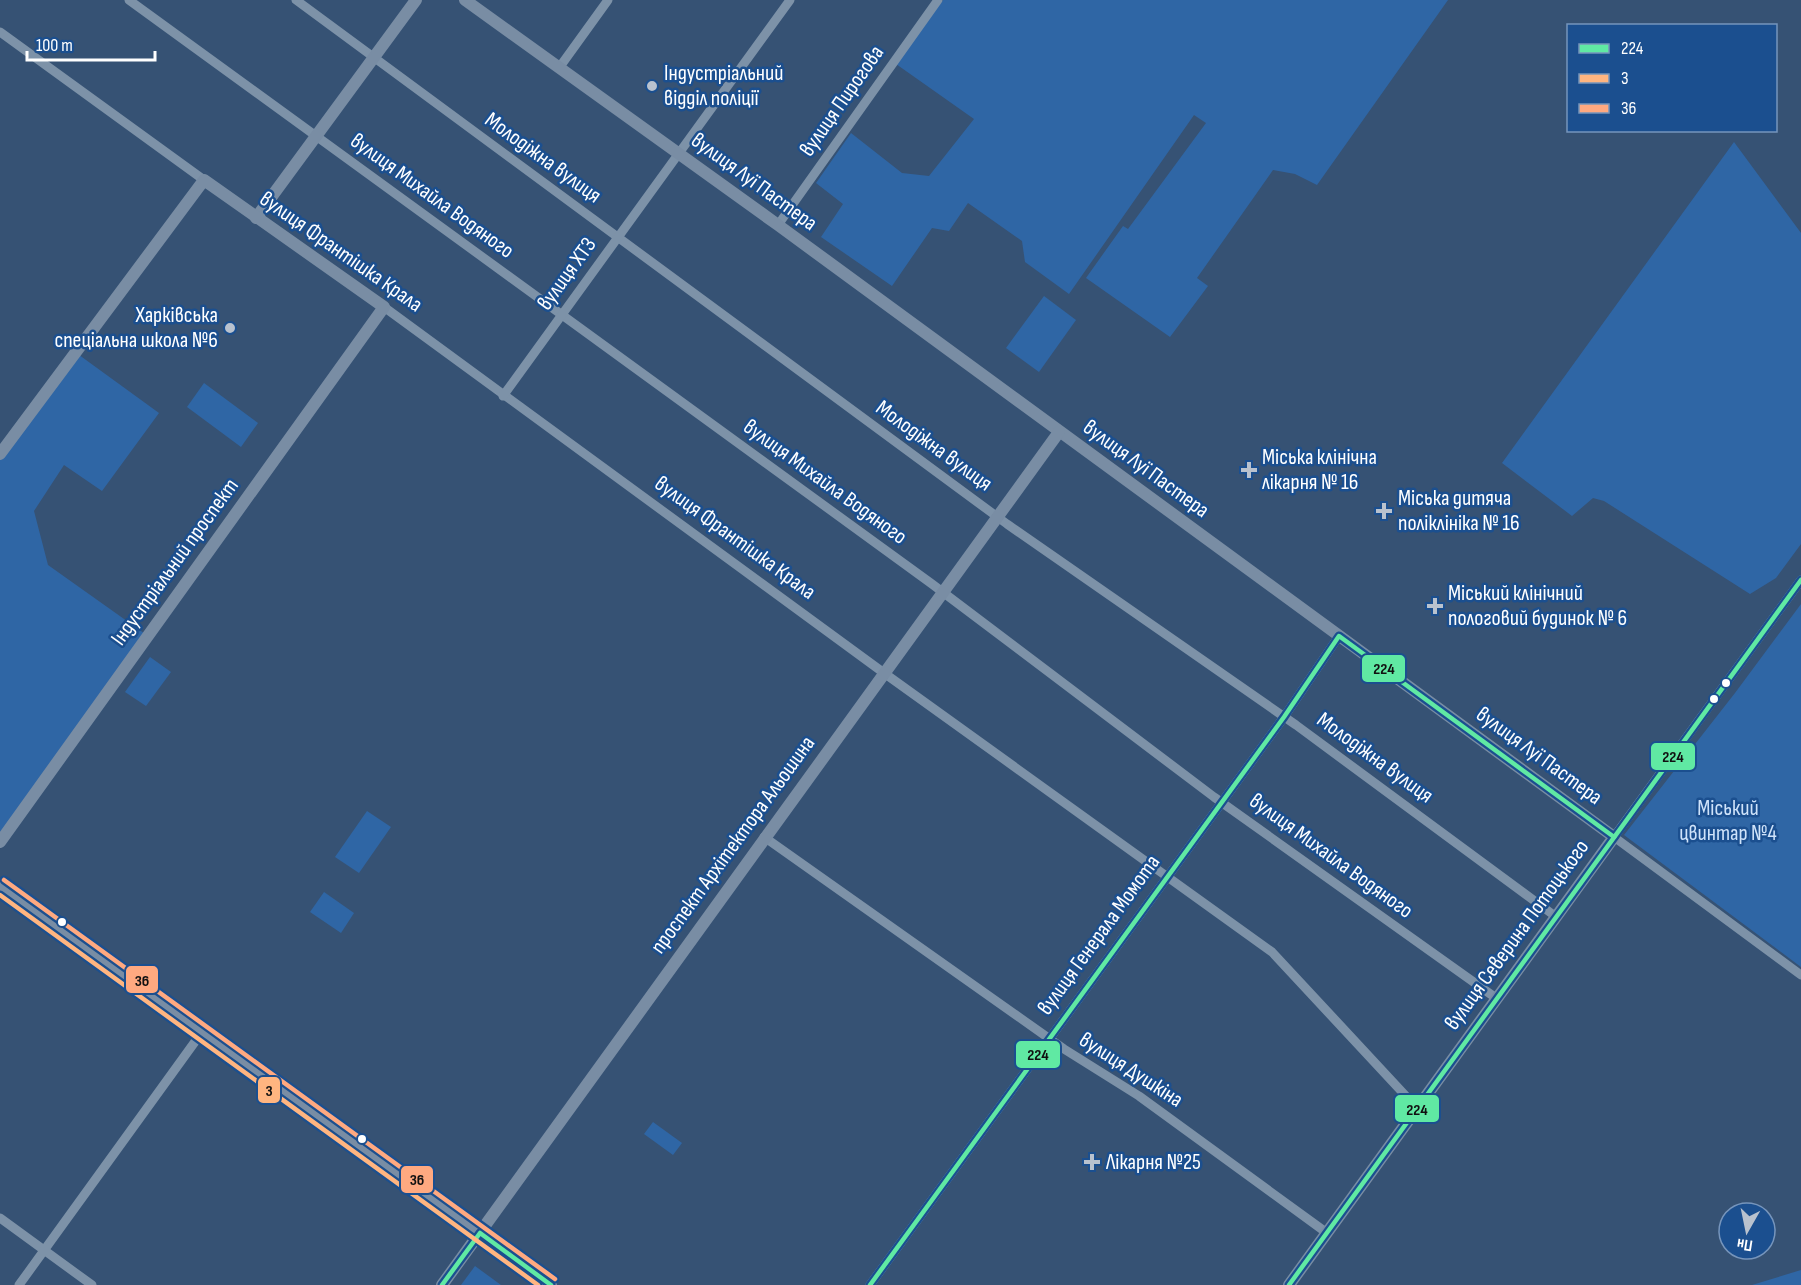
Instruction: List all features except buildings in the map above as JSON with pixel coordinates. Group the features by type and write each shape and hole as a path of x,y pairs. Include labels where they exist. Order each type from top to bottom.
{"street":[{"name":"вулиця Михайла Водяного","path":"129,0 562,313 1221,802 1496,998"},
{"name":"Молодіжна вулиця","path":"296,0 998,517 1284,717 1555,916"},
{"path":"256,218 416,0"},
{"name":"вулиця Луї Пастера","path":"465,0 778,225 1801,975"},
{"path":"559,68 608,0"},
{"name":"вулиця ХТЗ","path":"503,396 790,0"},
{"name":"вулиця Пирогова","path":"778,225 938,0"},
{"name":"вулиця Франтішка Крала","path":"0,33 256,218 384,307 884,674 1272,952 1417,1108"},
{"path":"0,454 204,180"},
{"name":"Індустріальний проспект","path":"0,842 384,307"},
{"name":"проспект Архітектора Альошина","path":"442,1285 1059,432"},
{"name":"вулиця Северина Потоцького","path":"1289,1285 1801,580"},
{"name":"вулиця Генерала Момота","path":"870,1285 1165,877 1284,717 1339,636"},
{"name":"вулиця Душкіна","path":"764,837 1048,1038 1139,1096 1327,1233"},
{"path":"0,886 551,1285"},
{"path":"19,1285 202,1032"},
{"path":"0,1218 92,1285"}],"green space":[{"path":"943,0 1448,0 1317,185 1295,174 1273,170 1197,278 1208,286 1170,337 1086,278 1123,226 1128,229 1206,123 1194,115 1069,294 1025,262 1022,241 968,203 949,231 932,228 892,286 821,237 843,204 816,183 851,133 902,173 929,176 974,119 896,64"},
{"path":"1734,142 1801,233 1801,544 1776,578 1750,594 1604,501 1593,498 1572,516 1502,463"},
{"path":"1044,296 1076,320 1039,372 1006,348"},
{"path":"75,352 159,413 102,491 64,465 34,511 48,565 148,636 0,842 0,457"},
{"path":"204,383 258,423 241,447 187,407"},
{"name":"Міський цвинтар №4","path":"1801,604 1801,967 1624,835"},
{"path":"150,657 171,672 146,706 125,692"},
{"path":"367,811 391,827 359,873 335,857"},
{"path":"324,892 354,913 341,933 310,912"},
{"path":"653,1122 682,1143 673,1155 644,1134"},
{"path":"475,1266 501,1285 461,1285"},
{"path":"1801,1270 1801,1285 1752,1285"}],"transit line":[{"name":"224","path":"1289,1285 1801,580"},
{"name":"224","path":"870,1285 1284,717 1339,636 1614,837"},
{"name":"36","path":"4,880 555,1279"},
{"name":"3","path":"0,895 538,1285"},
{"name":"224","path":"442,1285 480,1233 551,1285"}],"place":[{"name":"Індустріальний відділ поліції","path":"652,86"},
{"name":"Харківська спеціальна школа №6","path":"230,328"},
{"name":"Міська клінічна лікарня № 16","path":"1249,470"},
{"name":"Міська дитяча поліклініка № 16","path":"1384,511"},
{"name":"Міський клінічний пологовий будинок № 6","path":"1435,606"},
{"name":"Лікарня №25","path":"1092,1162"}]}
